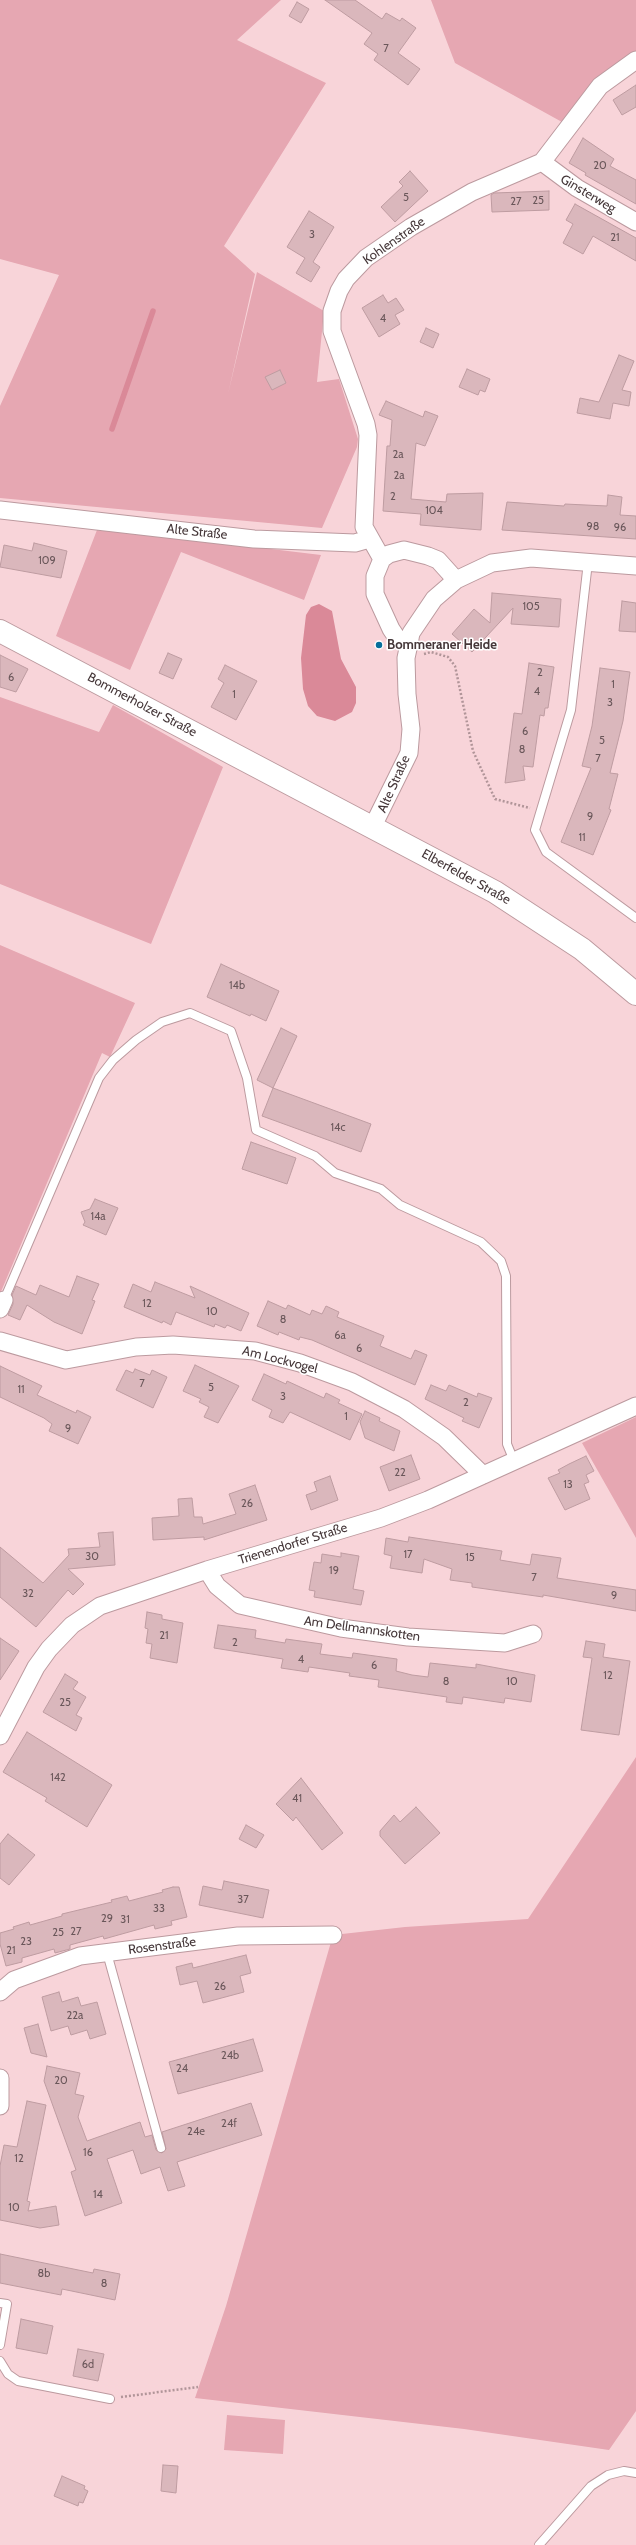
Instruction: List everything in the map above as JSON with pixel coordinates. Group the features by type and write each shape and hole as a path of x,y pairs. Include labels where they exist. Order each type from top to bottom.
{"main road":[{"name":"Bommerholzer Straße","path":"0,631 284,780"},
{"name":"Elberfelder Straße","path":"284,780 495,892 582,949 636,994"}],"street":[{"name":"Kohlenstraße","path":"370,539 364,527 368,448 366,424 332,331 332,312 339,291 346,279 366,258 411,227 472,192 542,162 600,86 636,60"},
{"name":"Ginsterweg","path":"542,162 572,185 636,222"},
{"name":"Alte Straße","path":"0,510 254,538 355,543 370,539"},
{"path":"370,539 382,559"},
{"path":"408,651 391,629 375,594 375,576 382,559 389,554 404,550 428,556 438,560 456,580"},
{"name":"Alte Straße","path":"373,826 409,753 411,729 408,651 411,633 424,612 456,580 492,564 523,559 636,566"},
{"name":"Am Lockvogel","path":"0,1341 66,1360 136,1347 173,1345 255,1351 300,1363 352,1382 404,1409 444,1437 483,1475"},
{"name":"Trienendorfer Straße","path":"0,1736 5,1712 41,1659 58,1638 85,1615 120,1598 206,1570 381,1518 428,1500 636,1406"},
{"name":"Am Dellmannskotten","path":"206,1570 217,1586 240,1605 341,1628 408,1637 505,1643 533,1634"},
{"name":"Rosenstraße","path":"0,1992 14,1980 80,1956 238,1936 333,1935"},
{"path":"0,2078 0,2106"}],"lane":[{"path":"588,562 571,710 535,830 546,852 636,918"},
{"path":"2,1305 99,1078 113,1060 136,1040 162,1022 190,1013 231,1031 247,1078 256,1130 315,1156 335,1173 381,1188 400,1204 481,1242 501,1261 506,1276 507,1444 514,1461"},
{"path":"107,1953 161,2148"},
{"path":"0,2303 7,2304 0,2345"},
{"path":"0,2362 8,2374 18,2381 110,2399"},
{"path":"539,2545 591,2486 608,2475 624,2471 636,2473"}],"path":[{"path":"408,651 431,652 448,657 455,666 474,751 495,799 541,810"},
{"path":"110,2399 198,2387"}],"shaded area":[{"path":"0,0 281,0 237,40 326,83 224,246 255,274 228,394 257,272 324,311 317,382 339,379 358,439 357,447 322,528 0,498 0,406 59,275 0,259"},
{"path":"431,0 636,0 636,51 609,71 562,122 455,63"},
{"path":"97,530 321,555 304,600 181,552 130,670 56,636"},
{"path":"319,604 332,611 341,659 356,687 356,703 352,712 335,721 317,716 308,706 303,689 301,658 306,615 311,607"},
{"path":"0,697 99,732 113,705 223,767 151,944 0,884"},
{"path":"0,945 135,1003 110,1057 102,1053 0,1294"},
{"path":"636,1417 636,1538 582,1443"},
{"path":"636,1757 636,2411 609,2450 464,2429 195,2398 226,2306 333,1935 405,1927 528,1919"},
{"path":"227,2415 285,2420 283,2454 224,2450"}],"building":[{"path":"325,0 355,0 382,19 386,13 400,21 402,18 416,28 398,53 420,69 408,85 374,60 378,54 364,44 372,33"},
{"path":"297,2 309,9 301,23 289,16"},
{"path":"636,85 636,107 622,115 613,100"},
{"path":"583,138 614,159 610,166 636,180 636,204 585,175 586,173 569,163"},
{"path":"410,171 428,191 395,222 381,207 403,186 399,182"},
{"path":"549,191 549,210 492,212 491,195 494,193"},
{"path":"575,204 636,238 636,261 593,236 583,254 563,243 573,224 566,220"},
{"path":"309,211 334,227 313,262 320,267 311,282 296,273 305,258 287,247"},
{"path":"383,295 388,303 396,298 404,310 395,315 400,324 379,337 362,308"},
{"path":"426,328 439,334 433,348 420,342"},
{"path":"619,355 634,361 622,390 631,392 629,406 613,403 610,419 577,413 580,398 599,402"},
{"path":"467,369 490,379 485,392 480,390 478,395 459,387"},
{"path":"280,370 286,383 272,390 265,377"},
{"path":"386,401 423,417 425,411 438,416 425,446 416,443 411,499 446,502 447,494 483,493 481,530 420,525 421,514 383,511 387,446 390,446 392,420 379,415"},
{"path":"608,495 622,497 620,515 636,516 636,539 502,530 507,502 564,506 565,504 607,506"},
{"path":"34,543 67,551 61,578 0,567 4,545 32,551"},
{"path":"492,593 561,599 559,627 511,624 513,608 472,652 452,634 474,609 490,623"},
{"path":"622,601 636,603 636,632 619,631"},
{"path":"168,653 182,659 173,679 159,673"},
{"path":"0,655 28,669 16,692 0,687"},
{"path":"529,663 554,667 548,708 545,708 544,716 540,715 533,767 523,766 525,780 505,783 514,713 522,714"},
{"path":"225,665 257,681 236,720 211,707 224,683 218,679"},
{"path":"600,668 630,672 623,721 610,773 618,774 609,809 611,810 593,855 561,842 591,768 582,766 592,726"},
{"path":"221,964 279,991 266,1021 251,1014 250,1016 207,997"},
{"path":"281,1028 297,1036 273,1088 257,1080"},
{"path":"273,1088 371,1124 361,1152 262,1116"},
{"path":"251,1142 296,1158 287,1184 242,1169"},
{"path":"95,1199 118,1208 106,1235 83,1225 85,1222 81,1212 90,1209"},
{"path":"77,1276 99,1284 92,1300 95,1301 82,1334 54,1322 27,1305 20,1320 8,1315 13,1304 12,1295 16,1286 36,1295 40,1285 69,1297"},
{"path":"155,1282 195,1298 190,1286 249,1313 241,1331 227,1325 225,1328 215,1324 214,1327 176,1312 171,1325 163,1321 162,1323 124,1307 133,1284 151,1292"},
{"path":"268,1301 286,1309 288,1305 310,1315 312,1310 322,1314 326,1306 339,1312 337,1317 384,1336 380,1346 411,1359 415,1350 427,1355 415,1385 312,1340 300,1337 299,1340 279,1332 278,1335 257,1326"},
{"path":"195,1365 239,1386 218,1423 204,1417 209,1407 199,1402 201,1399 183,1391"},
{"path":"0,1366 42,1386 37,1395 76,1413 77,1410 91,1417 78,1444 49,1431 52,1424 44,1418 0,1397"},
{"path":"135,1369 150,1375 152,1370 167,1377 153,1408 116,1390 126,1370 133,1373"},
{"path":"264,1374 286,1384 287,1381 324,1398 326,1393 340,1400 338,1403 362,1414 350,1440 290,1412 283,1423 269,1417 272,1410 252,1400"},
{"path":"431,1385 446,1391 449,1385 477,1397 478,1393 492,1398 479,1428 462,1421 464,1418 425,1399"},
{"path":"365,1411 380,1418 379,1421 400,1431 394,1451 365,1438 360,1422"},
{"path":"411,1455 420,1479 389,1491 380,1467"},
{"path":"586,1456 594,1471 586,1475 589,1482 584,1484 590,1499 565,1510 548,1478 560,1473 558,1470"},
{"path":"330,1476 338,1500 311,1510 306,1495 317,1491 314,1482"},
{"path":"255,1485 267,1520 204,1540 204,1537 153,1540 152,1518 179,1516 178,1499 192,1498 194,1517 202,1517 203,1524 236,1514 229,1494"},
{"path":"113,1532 115,1565 68,1569 84,1584 73,1595 68,1590 36,1627 0,1597 0,1547 43,1583 69,1555 68,1549 100,1547 98,1533"},
{"path":"409,1537 502,1551 500,1560 530,1565 532,1554 561,1558 557,1578 636,1590 636,1611 543,1595 543,1597 472,1587 472,1583 450,1580 452,1569 424,1559 422,1573 390,1568 392,1556 384,1554 386,1538 408,1542"},
{"path":"341,1553 359,1556 353,1589 364,1591 361,1605 314,1597 315,1591 309,1590 314,1562 321,1563 322,1554 341,1557"},
{"path":"147,1612 162,1615 162,1619 183,1623 177,1663 150,1658 152,1644 146,1643 148,1629 145,1628"},
{"path":"218,1625 256,1630 255,1638 285,1643 286,1639 322,1644 320,1654 352,1658 353,1653 397,1659 396,1671 412,1675 428,1677 430,1663 476,1668 476,1664 535,1675 531,1702 505,1698 504,1703 463,1697 462,1704 446,1702 447,1697 378,1687 379,1680 349,1676 350,1673 309,1667 308,1672 281,1668 283,1659 214,1648"},
{"path":"0,1638 19,1651 0,1680"},
{"path":"586,1641 605,1644 603,1657 630,1661 619,1735 581,1730 592,1658 583,1657"},
{"path":"65,1674 78,1682 73,1689 86,1697 76,1715 82,1718 76,1731 43,1712"},
{"path":"27,1732 112,1785 87,1827 45,1801 47,1798 3,1772"},
{"path":"301,1778 343,1833 322,1850 296,1817 293,1821 276,1804"},
{"path":"416,1807 440,1833 405,1864 380,1836 380,1831 394,1815 400,1822"},
{"path":"246,1825 264,1835 256,1848 239,1839"},
{"path":"8,1834 35,1855 9,1885 0,1878 0,1844"},
{"path":"224,1881 269,1890 263,1918 199,1905 203,1886 222,1890"},
{"path":"179,1887 187,1917 171,1921 172,1925 155,1929 154,1925 104,1939 103,1936 70,1945 70,1949 55,1953 54,1949 22,1958 22,1962 6,1966 0,1944 0,1933 14,1929 13,1927 29,1922 30,1925 62,1916 62,1914 112,1902 111,1900 127,1896 129,1901 163,1892 162,1890"},
{"path":"246,1955 251,1973 240,1976 244,1992 203,2003 197,1981 180,1985 176,1967 192,1963 193,1968"},
{"path":"59,1992 62,2002 78,1997 81,2006 97,2002 106,2034 90,2039 87,2030 71,2035 68,2026 51,2031 42,1997"},
{"path":"38,2024 47,2057 31,2053 24,2028"},
{"path":"253,2039 263,2071 178,2094 169,2062"},
{"path":"47,2066 80,2073 75,2094 84,2096 78,2117 87,2141 140,2122 145,2137 152,2135 156,2150 162,2153 166,2149 162,2132 251,2103 262,2135 177,2162 185,2186 168,2191 160,2167 141,2174 133,2150 107,2159 122,2203 85,2216 71,2172 76,2170 44,2081"},
{"path":"27,2101 46,2105 27,2201 30,2202 28,2211 56,2206 59,2225 40,2228 0,2220 0,2166 4,2145 17,2147"},
{"path":"0,2254 93,2273 94,2269 120,2274 115,2300 62,2289 61,2295 0,2283"},
{"path":"21,2319 53,2326 47,2354 16,2348"},
{"path":"78,2349 104,2354 98,2381 73,2376"},
{"path":"163,2465 178,2466 176,2493 161,2491"},
{"path":"62,2476 85,2486 84,2489 88,2491 83,2503 79,2502 78,2506 54,2496"}],"waterway":[{"path":"112,429 153,311"}],"place":[{"name":"Bommeraner Heide","path":"379,645"}]}
